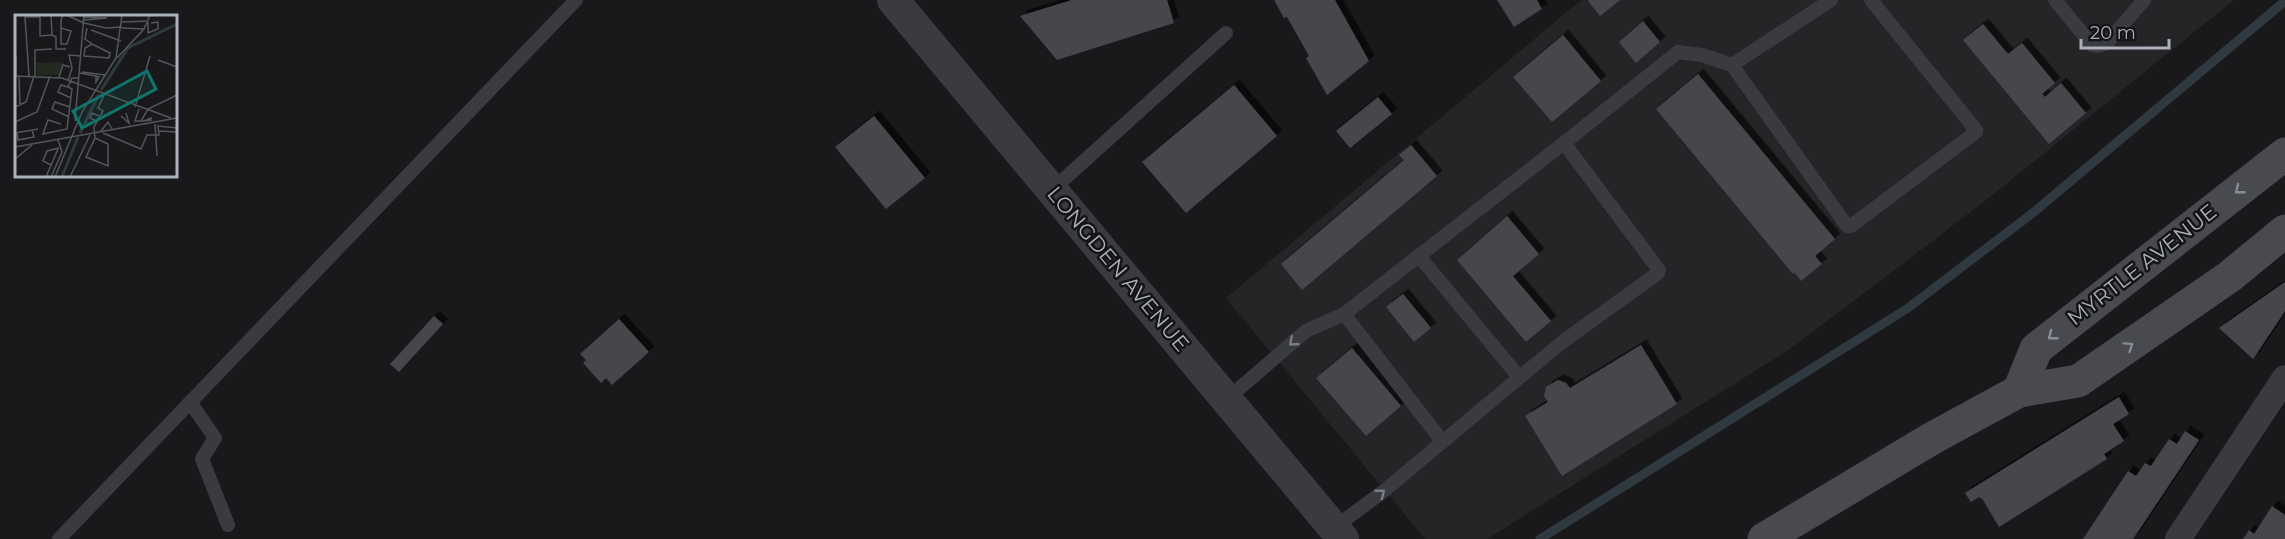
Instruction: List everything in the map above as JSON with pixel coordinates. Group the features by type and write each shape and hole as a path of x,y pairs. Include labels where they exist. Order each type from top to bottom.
{"main road":[{"name":"MYRTLE AVENUE","path":"2019,392 2036,349 2285,154"},
{"path":"1764,539 1931,439 2019,392 2078,381 2229,277 2285,231"}],"street":[{"name":"LONGDEN AVENUE","path":"893,0 1338,534"},
{"path":"2178,539 2285,378"}],"lane":[{"path":"58,539 576,0"},
{"path":"1732,65 1831,0"},
{"path":"1226,400 1306,331 1344,314 1678,52 1702,55 1732,65 1848,226 1851,226 1977,130 1871,0"},
{"path":"2055,0 2092,45 2099,46 2107,43 2144,0"},
{"path":"1052,190 1226,33"},
{"path":"1338,534 1385,490 1561,342 1659,271 1564,143"},
{"path":"1419,256 1519,377"},
{"path":"1344,314 1442,441"},
{"path":"190,402 215,438 202,459 228,525"}],"shaded area":[{"path":"1581,0 2234,0 1981,204 1793,347 1487,539 1425,539 1226,298"}],"building":[{"path":"1072,0 1167,0 1174,23 1057,60 1020,16"},
{"path":"1274,0 1335,0 1369,61 1327,95 1306,58 1309,56 1287,17 1284,18"},
{"path":"1497,0 1537,0 1542,9 1514,27"},
{"path":"1589,0 1620,0 1600,16"},
{"path":"1643,21 1660,42 1636,63 1619,42"},
{"path":"1983,24 2008,54 2022,43 2055,83 2042,94 2045,97 2061,83 2086,113 2049,144 1963,40"},
{"path":"1563,35 1601,81 1552,122 1513,77"},
{"path":"1698,74 1835,239 1815,256 1822,264 1801,281 1656,109"},
{"path":"1234,85 1277,136 1186,213 1142,162"},
{"path":"1378,97 1392,114 1350,148 1336,131"},
{"path":"874,116 925,178 886,209 835,147"},
{"path":"1411,145 1437,176 1302,290 1281,264 1404,160 1399,155"},
{"path":"1507,216 1539,254 1513,276 1551,321 1526,342 1457,260"},
{"path":"2285,282 2285,311 2253,359 2219,328"},
{"path":"1403,294 1431,328 1414,342 1386,307"},
{"path":"434,316 443,324 399,372 390,364"},
{"path":"619,319 649,352 612,385 606,378 601,383 583,363 586,360 580,354"},
{"path":"1641,345 1677,404 1562,476 1525,416 1548,402 1544,396 1546,387 1558,380 1566,383 1570,388"},
{"path":"1352,348 1401,406 1366,436 1316,378"},
{"path":"2119,397 2129,414 2113,424 2124,441 2104,454 2107,459 1999,527 1983,500 1979,497 1971,502 1965,493"},
{"path":"2185,431 2199,440 2133,539 2083,539 2128,471 2136,476 2145,463 2151,466 2169,439 2177,444"},
{"path":"2272,506 2285,515 2285,539 2243,539 2249,530 2254,534"}],"waterway":[{"path":"1540,539 1908,308 2034,212 2285,1"}]}
